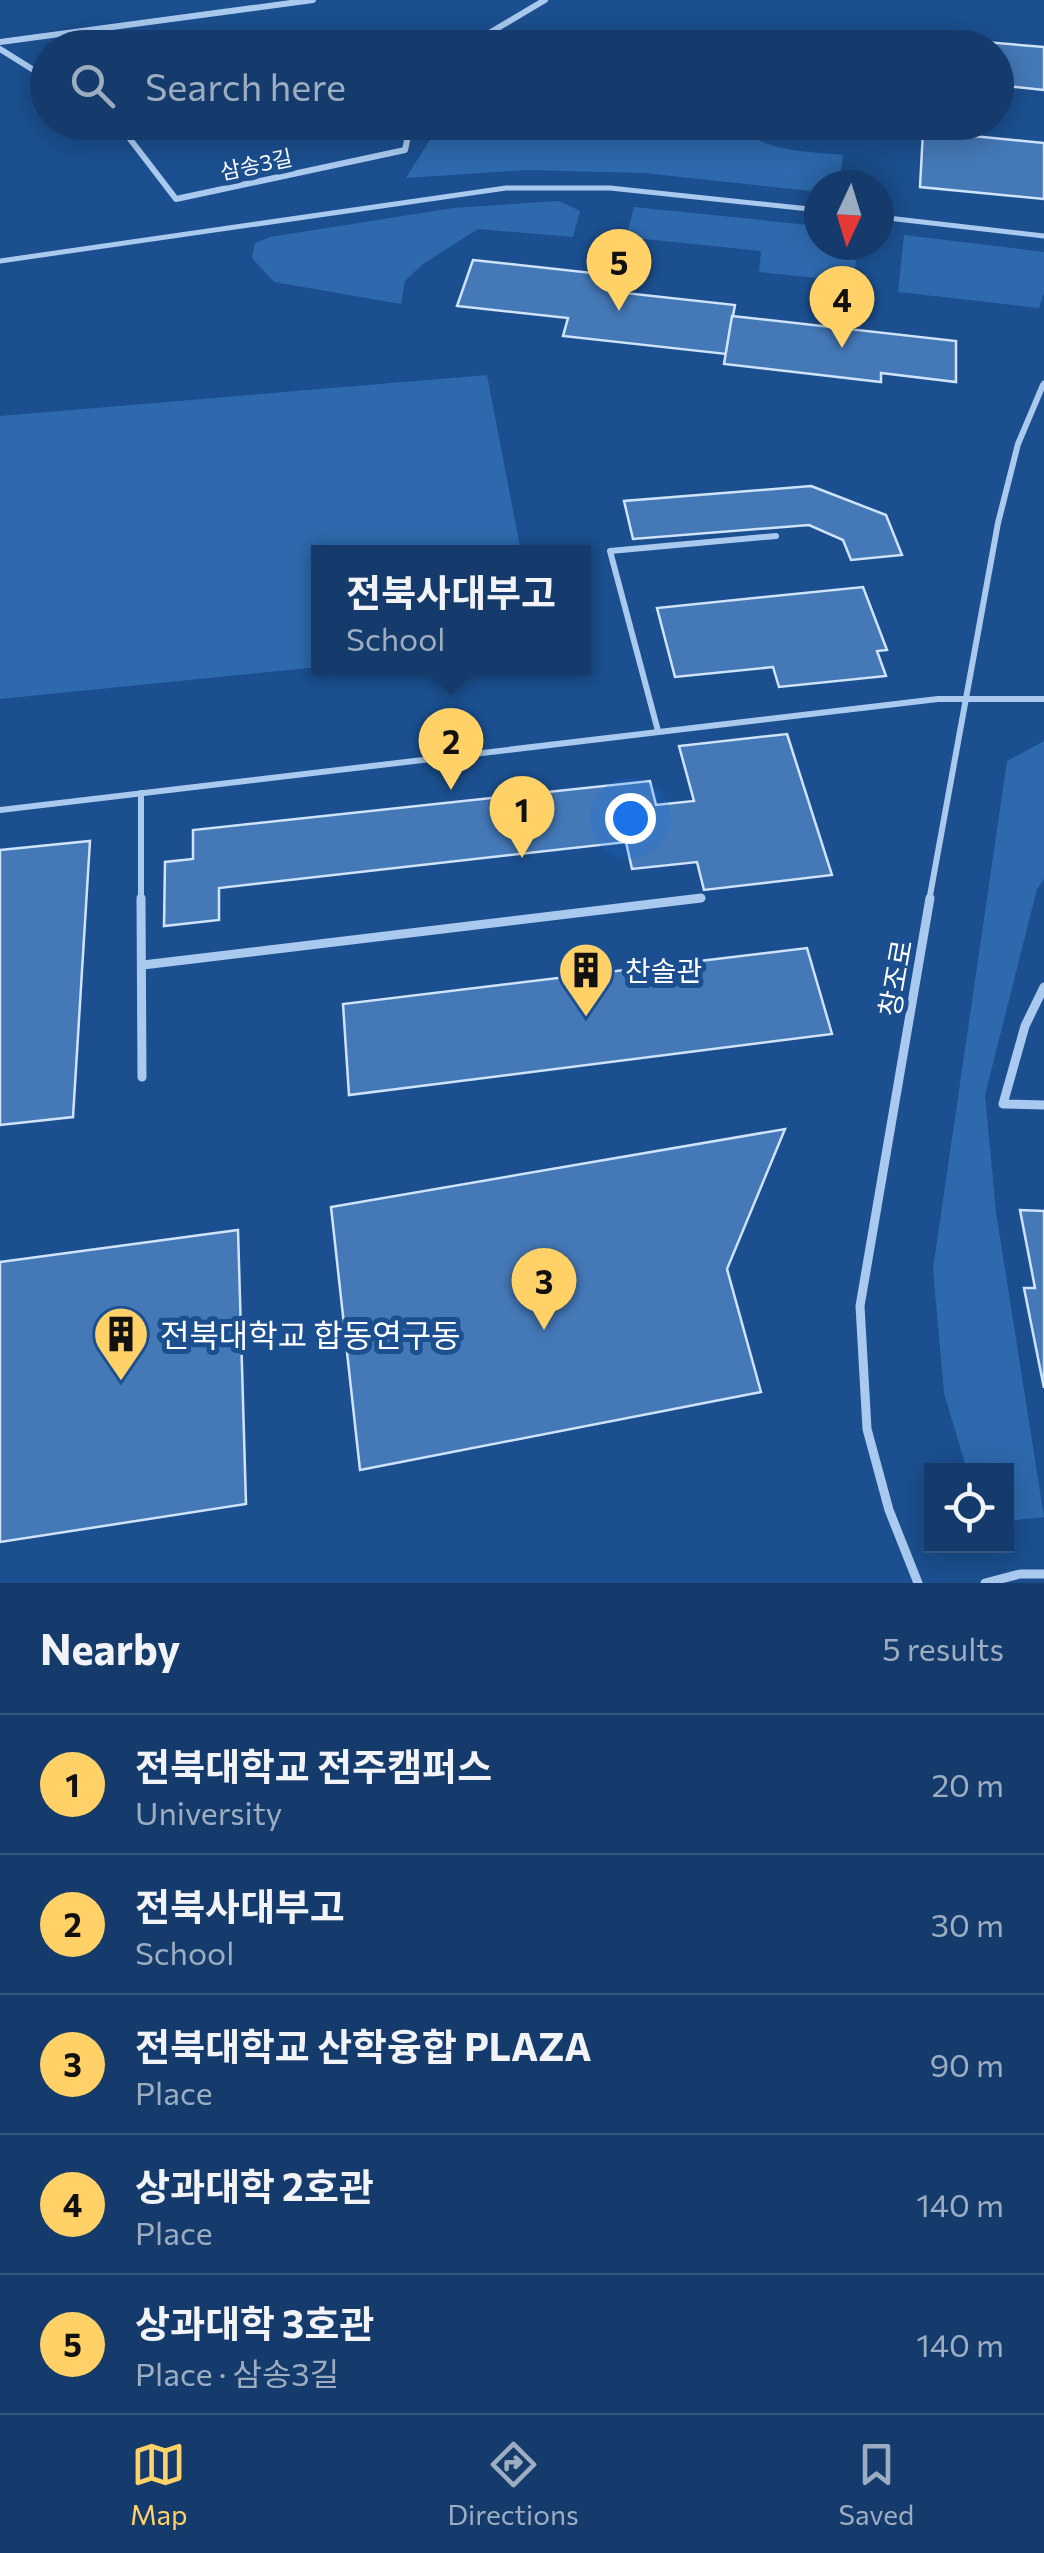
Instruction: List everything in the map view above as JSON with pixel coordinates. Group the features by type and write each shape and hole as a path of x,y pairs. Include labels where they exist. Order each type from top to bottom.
{"street":[{"path":"109,30 313,0"},
{"path":"495,30 546,0"},
{"path":"0,46 30,42"},
{"path":"0,46 30,67"},
{"name":"삼송3길","path":"130,140 176,199 405,150 407,140"}],"lane":[{"path":"0,261 506,188 610,188 804,208"},
{"path":"894,219 1044,236"},
{"name":"창조로","path":"918,1583 889,1510 867,1429 860,1306 964,696 1014,460 1044,383"},
{"path":"658,731 610,550 776,536"},
{"path":"0,810 964,696 1044,698"},
{"path":"141,794 142,1078"},
{"path":"143,965 702,898"},
{"path":"1044,986 1024,1026 1003,1104 1044,1105"},
{"path":"985,1583 1020,1574 1044,1574"}],"shaded area":[{"path":"430,140 758,140 799,151 843,155 841,170 804,170 804,190 644,173 526,170 406,178"},
{"path":"559,201 580,211 573,237 478,229 423,264 405,281 401,304 274,282 252,258 255,243 270,237 453,208"},
{"path":"634,207 804,224 804,260 856,260 854,282 759,272 761,251 626,237"},
{"path":"904,235 1044,252 1044,293 1039,308 898,292"},
{"path":"487,375 520,545 311,545 311,668 0,699 0,416"},
{"path":"1044,741 1044,879 1037,889 985,1095 996,1212 1044,1517 1014,1520 1014,1463 965,1463 944,1393 933,1269 1007,761"}],"building":[{"path":"1014,44 1044,47 1044,90 1014,87"},
{"path":"923,140 1044,143 1044,199 920,187"},
{"path":"473,260 629,277 625,293 735,305 726,354 563,336 568,318 457,306"},
{"path":"732,316 956,341 956,382 881,373 881,382 724,364"},
{"path":"811,486 886,515 902,555 851,560 843,540 809,525 633,539 624,501"},
{"path":"863,587 887,650 877,651 886,676 779,687 773,667 675,677 657,608"},
{"path":"787,734 832,875 704,890 697,862 632,869 626,842 219,888 219,920 164,926 165,862 193,859 193,830 650,781 656,805 694,801 679,746"},
{"path":"90,841 73,1117 0,1125 0,850"},
{"name":"찬솔관","path":"807,948 832,1034 349,1095 343,1004"},
{"path":"785,1129 727,1269 761,1392 360,1470 331,1207"},
{"path":"1020,1210 1044,1211 1044,1388 1024,1288 1035,1288"},
{"name":"전북대학교 합동연구동","path":"238,1230 246,1504 0,1542 0,1262"}],"place":[{"name":"상과대학 3호관","path":"619,311"},
{"name":"상과대학 2호관","path":"842,348"},
{"name":"전북사대부고","path":"451,790"},
{"name":"전북대학교 전주캠퍼스","path":"522,858"},
{"name":"찬솔관","path":"586,1019"},
{"name":"전북대학교 산학융합 PLAZA","path":"544,1330"},
{"name":"전북대학교 합동연구동","path":"121,1383"}]}
